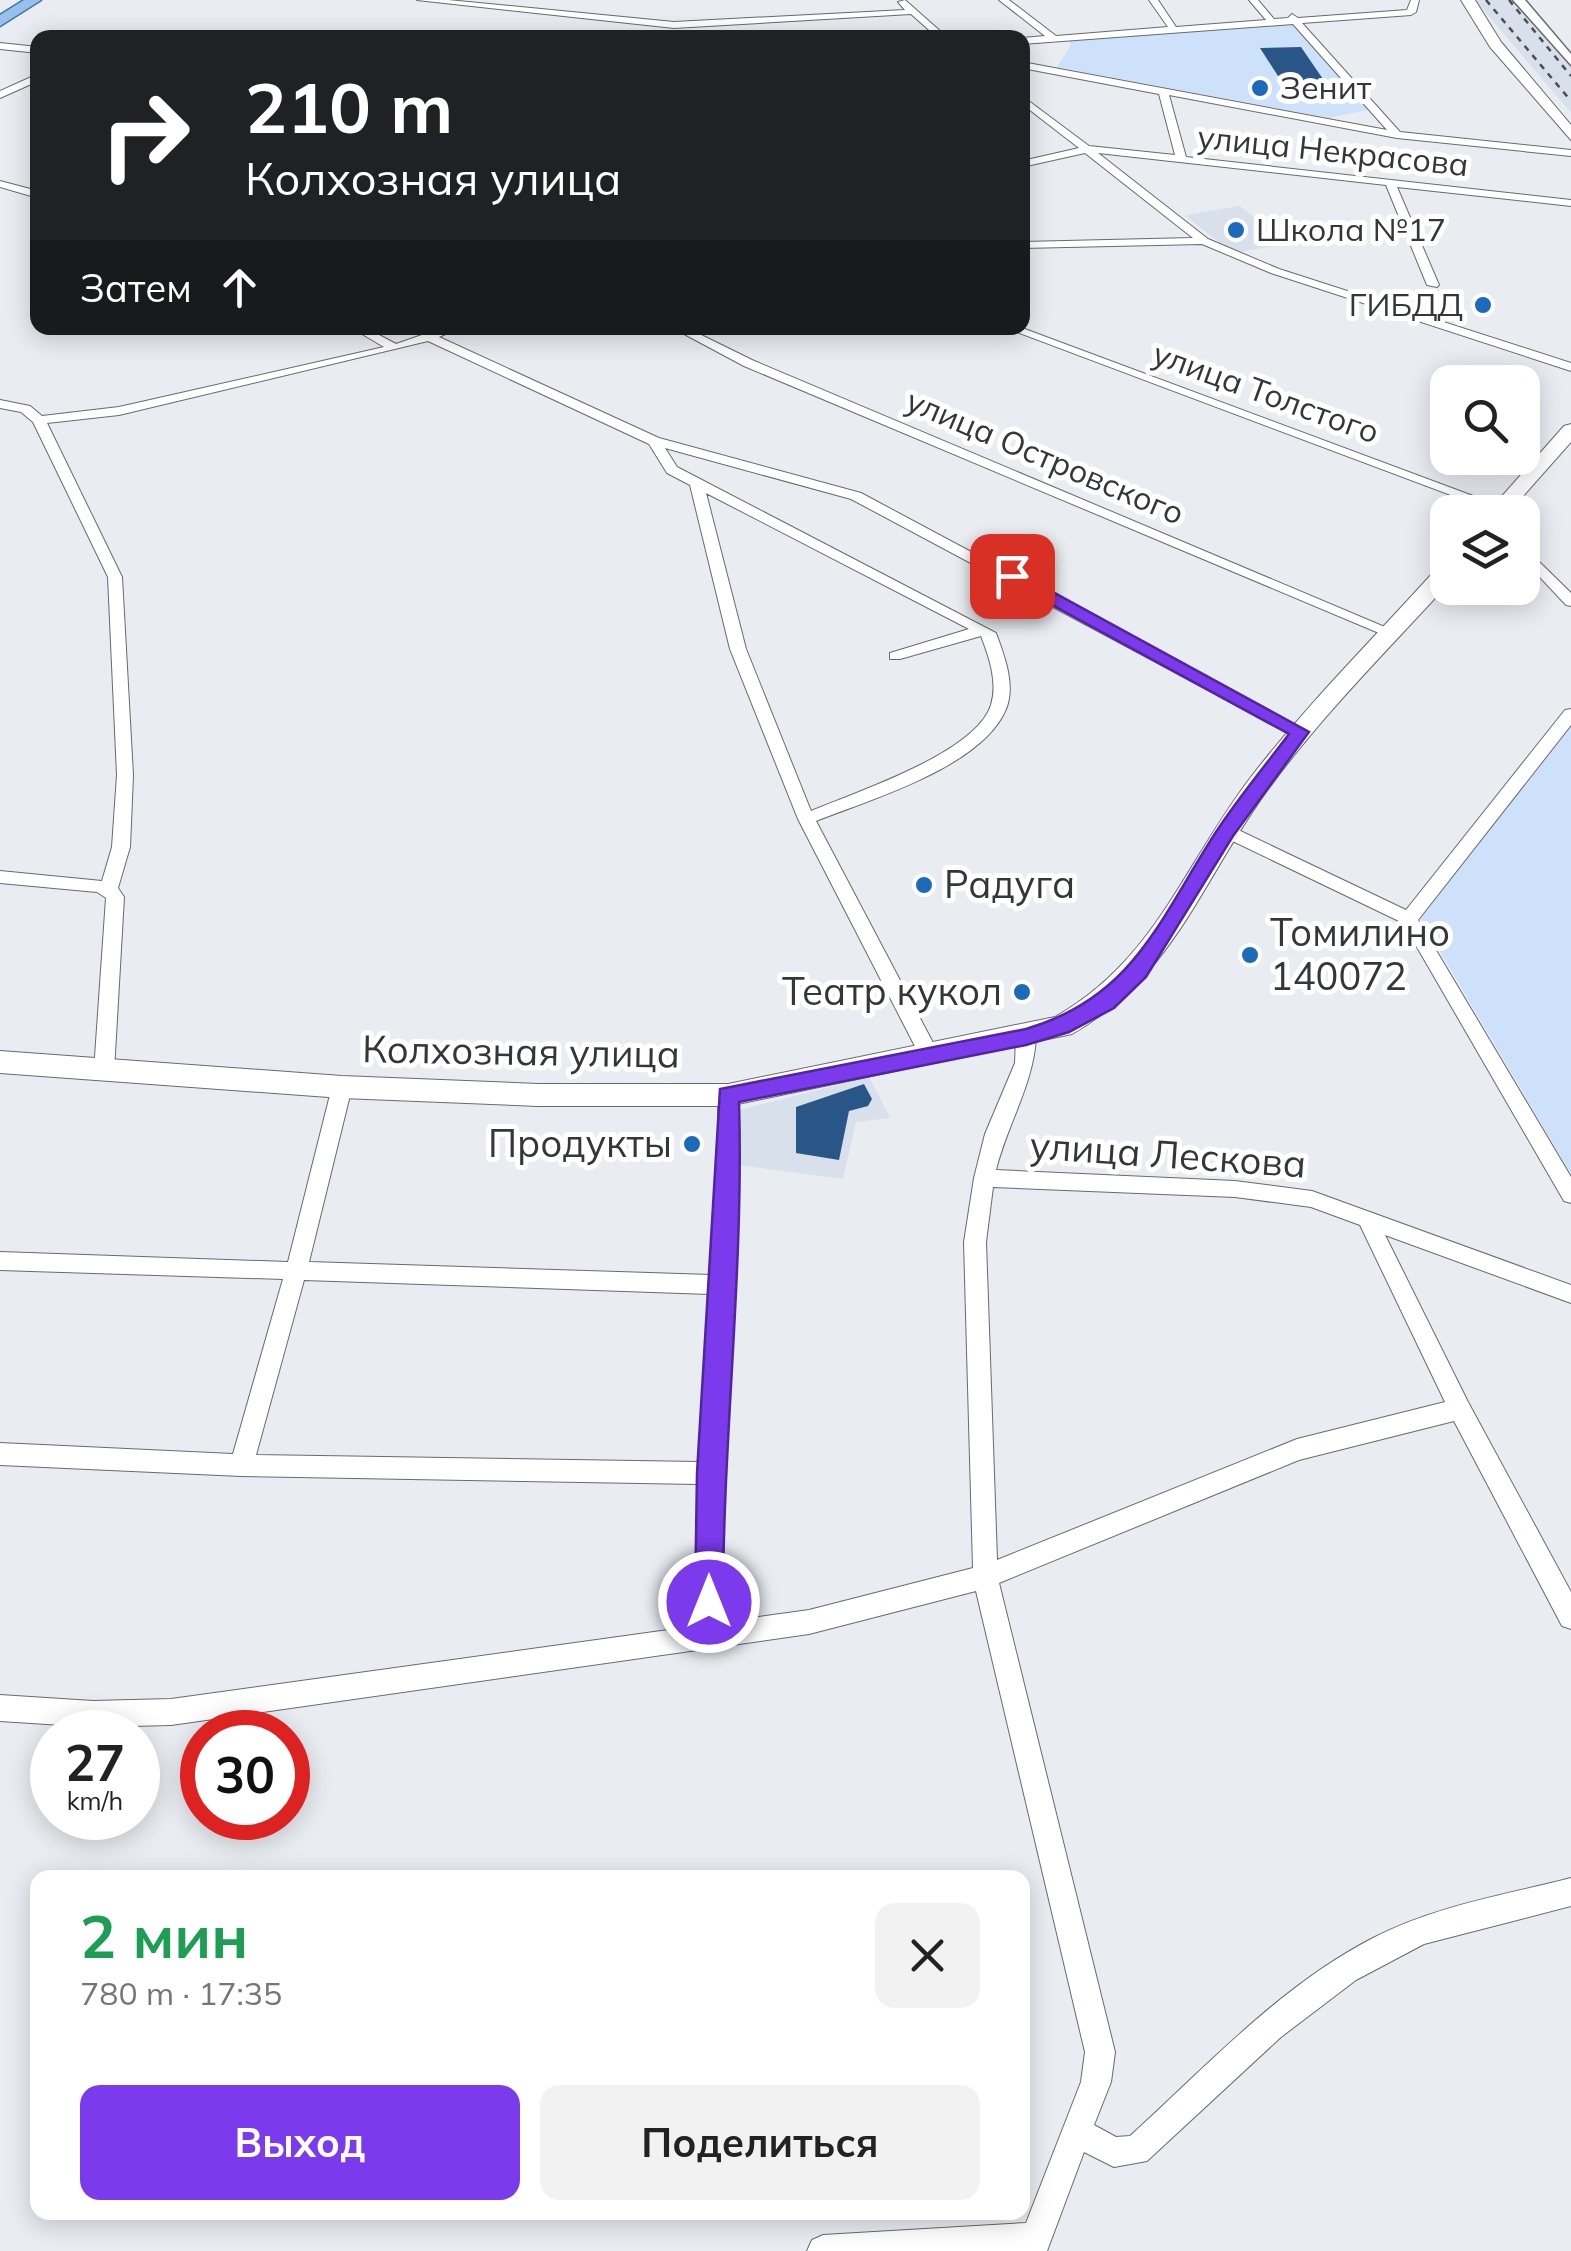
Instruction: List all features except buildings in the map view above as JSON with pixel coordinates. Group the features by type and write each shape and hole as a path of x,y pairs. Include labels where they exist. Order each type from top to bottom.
{"main road":[{"path":"0,19 22,0"},
{"path":"0,19 34,0"},
{"path":"1468,0 1495,44 1571,135"},
{"path":"1514,495 1571,430"},
{"name":"Колхозная улица","path":"0,1062 342,1087 538,1095 728,1095 1031,1036 1083,1017 1124,989 1174,920 1226,832 1300,732 1430,590"}],"street":[{"path":"421,0 606,24 674,26 910,12"},
{"path":"900,0 934,30"},
{"path":"1002,0 1053,38"},
{"path":"1152,0 1172,26"},
{"path":"1253,0 1270,19"},
{"path":"1030,40 1172,26 1411,12 1415,0"},
{"path":"1519,0 1571,61"},
{"path":"1292,18 1397,135"},
{"path":"0,46 30,49"},
{"path":"1030,66 1397,135 1571,153"},
{"path":"0,95 30,81"},
{"path":"1163,90 1181,159"},
{"path":"1030,104 1204,240 1275,271 1571,367"},
{"path":"1030,162 1090,149"},
{"name":"улица Некрасова","path":"1090,149 1571,203"},
{"path":"1390,183 1433,286"},
{"path":"0,184 30,193"},
{"path":"1030,245 1204,240"},
{"path":"371,335 395,348"},
{"path":"40,420 119,411 395,348 432,335 654,441 856,496 1300,732"},
{"name":"улица Островского","path":"693,335 748,363 1391,633"},
{"name":"улица Толстого","path":"1030,335 1457,495"},
{"path":"0,404 24,409 40,420 114,578 126,775 121,847 109,889"},
{"path":"654,441 672,470 988,633 1000,665 998,708 976,740 806,819"},
{"path":"697,484 738,649 806,819 930,1056"},
{"path":"1540,568 1571,602"},
{"path":"895,656 982,630"},
{"path":"1409,919 1571,714"},
{"path":"1226,832 1409,919 1571,1195"},
{"path":"0,878 109,889 114,896 104,1071"},
{"path":"823,2251 1032,2245 1096,2082 1100,2052 985,1577 972,1279 984,1178 995,1134 1025,1063 1031,1036"},
{"path":"240,1465 296,1271 342,1087"},
{"path":"708,1635 710,1473 730,1164 728,1095"},
{"name":"улица Лескова","path":"984,1178 1236,1189 1312,1199 1571,1294"},
{"path":"1369,1223 1460,1408 1571,1618"},
{"path":"0,1260 722,1285"},
{"path":"0,1708 94,1714 171,1712 808,1622 985,1577 1297,1450 1460,1408"},
{"path":"0,1454 240,1465 710,1473"},
{"path":"1076,2131 1114,2152 1136,2150 1322,1986 1421,1932 1571,1892"}],"shaded area":[{"path":"1475,0 1518,0 1571,66 1571,113"},
{"name":"Зенит","path":"1290,21 1368,110 1329,118 1057,67 1070,47 1071,38"},
{"name":"Школа №17","path":"1240,206 1287,244 1232,253 1185,215"},
{"path":"1571,718 1571,1174 1419,916"},
{"path":"869,1077 890,1118 856,1122 843,1179 737,1165 739,1110"}],"railway":[{"path":"1486,0 1571,101"},
{"path":"1509,0 1571,76"}],"place":[{"name":"Зенит","path":"1260,88"},
{"name":"Школа №17","path":"1236,230"},
{"name":"ГИБДД","path":"1483,305"},
{"name":"Радуга","path":"924,885"},
{"name":"Томилино 140072","path":"1250,955"},
{"name":"Театр кукол","path":"1022,992"},
{"name":"Продукты","path":"692,1144"}],"route":[{"path":"709,1602 710,1473 730,1164 728,1095 1026,1037 1062,1026 1106,1003 1139,972 1226,832 1300,732 1012,576"}]}
